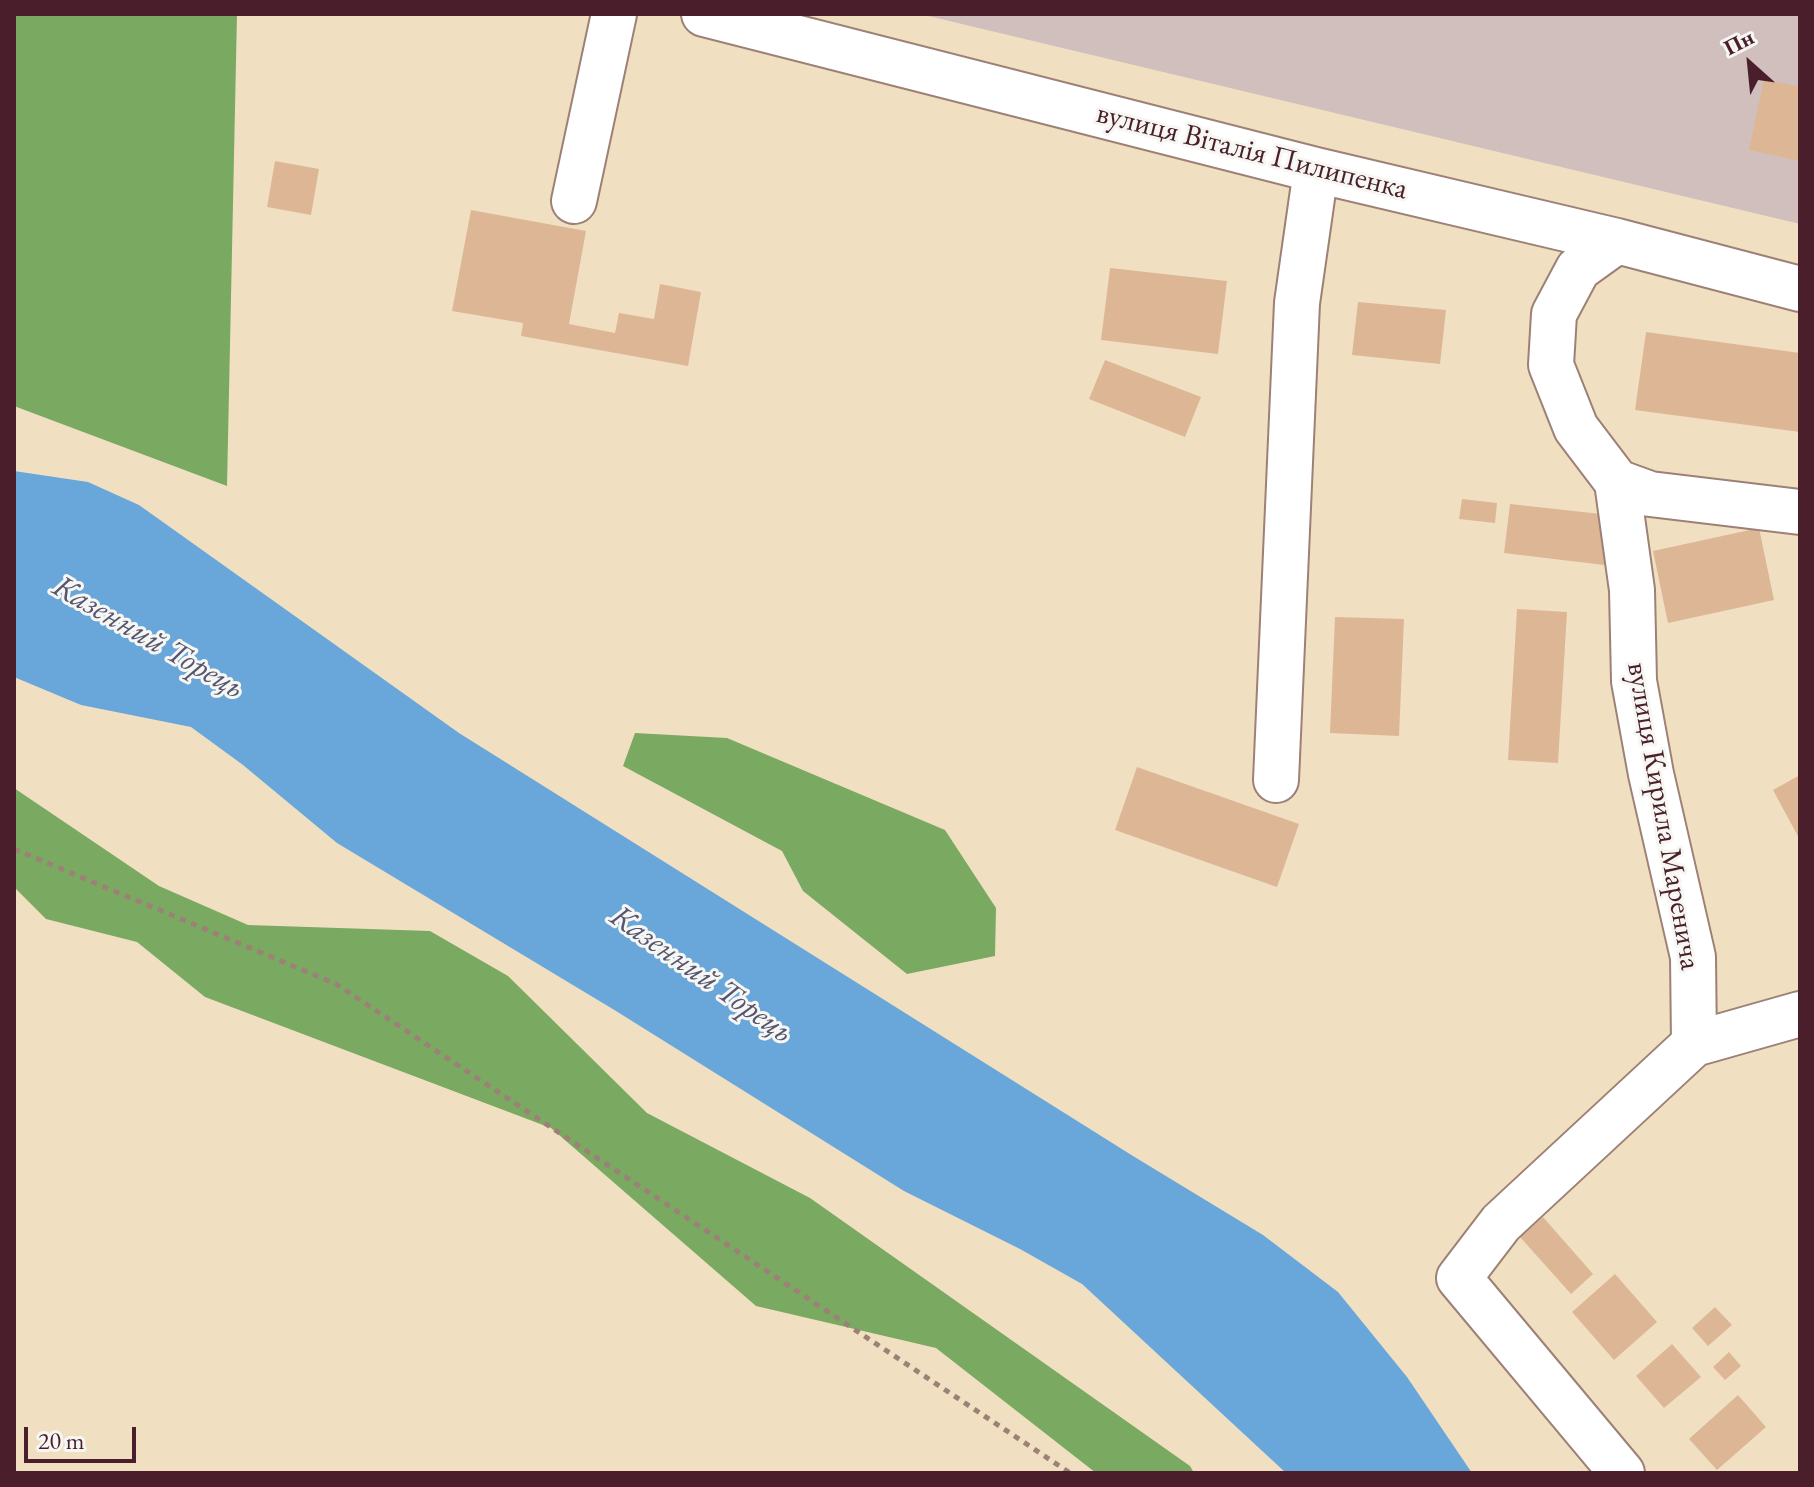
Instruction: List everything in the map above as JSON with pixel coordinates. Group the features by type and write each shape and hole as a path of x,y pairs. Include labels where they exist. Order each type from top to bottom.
{"street":[{"path":"574,201 614,14"},
{"name":"вулиця Віталія Пилипенка","path":"704,14 1800,289"},
{"path":"1276,780 1297,303 1316,170"},
{"path":"1617,241 1578,269 1554,314 1551,365 1576,428 1617,482 1650,494 1800,512"},
{"name":"вулиця Кирила Маренича","path":"1617,482 1632,590 1634,681 1651,774 1693,957 1694,1044"},
{"path":"1622,1473 1459,1278 1501,1223 1694,1044 1800,1014"}],"path":[{"path":"14,849 336,984 1070,1473"}],"shaded area":[{"path":"920,14 1800,14 1800,224"}],"green space":[{"path":"14,14 237,14 227,486 14,406"},
{"path":"635,733 727,738 945,830 996,908 995,956 907,974 803,891 782,851 623,766"},
{"path":"14,788 159,886 248,925 430,931 508,976 647,1113 810,1198 1190,1466 1194,1473 1096,1473 936,1348 756,1306 551,1128 205,997 137,942 46,919 14,887"}],"water":[{"name":"Казенний Торець","path":"14,471 88,482 139,505 459,733 1263,1235 1338,1292 1407,1377 1472,1473 1286,1473 1082,1284 904,1191 616,1011 337,843 243,765 191,727 81,705 14,677"}],"building":[{"path":"1764,79 1800,87 1800,161 1749,150"},
{"path":"275,161 319,169 311,215 267,207"},
{"path":"471,210 586,231 569,324 615,333 619,313 654,319 660,284 701,292 688,366 521,336 523,323 452,311"},
{"path":"1110,268 1227,281 1218,354 1101,340"},
{"path":"1358,302 1446,310 1440,364 1352,355"},
{"path":"1646,332 1800,353 1800,432 1635,410"},
{"path":"1105,360 1201,397 1185,437 1089,399"},
{"path":"1462,499 1497,503 1495,523 1459,519"},
{"path":"1510,504 1610,515 1604,565 1504,553"},
{"path":"1759,528 1774,600 1668,623 1653,551"},
{"path":"1517,609 1567,612 1558,763 1508,760"},
{"path":"1335,617 1404,619 1399,736 1330,733"},
{"path":"1137,767 1299,824 1277,887 1115,830"},
{"path":"1800,775 1800,840 1773,790"},
{"path":"1543,1217 1593,1274 1571,1294 1520,1237"},
{"path":"1615,1274 1657,1322 1614,1360 1572,1312"},
{"path":"1715,1307 1732,1325 1708,1346 1692,1328"},
{"path":"1672,1344 1701,1377 1664,1408 1636,1376"},
{"path":"1729,1352 1741,1366 1725,1380 1713,1367"},
{"path":"1738,1395 1766,1427 1717,1470 1689,1439"}]}
